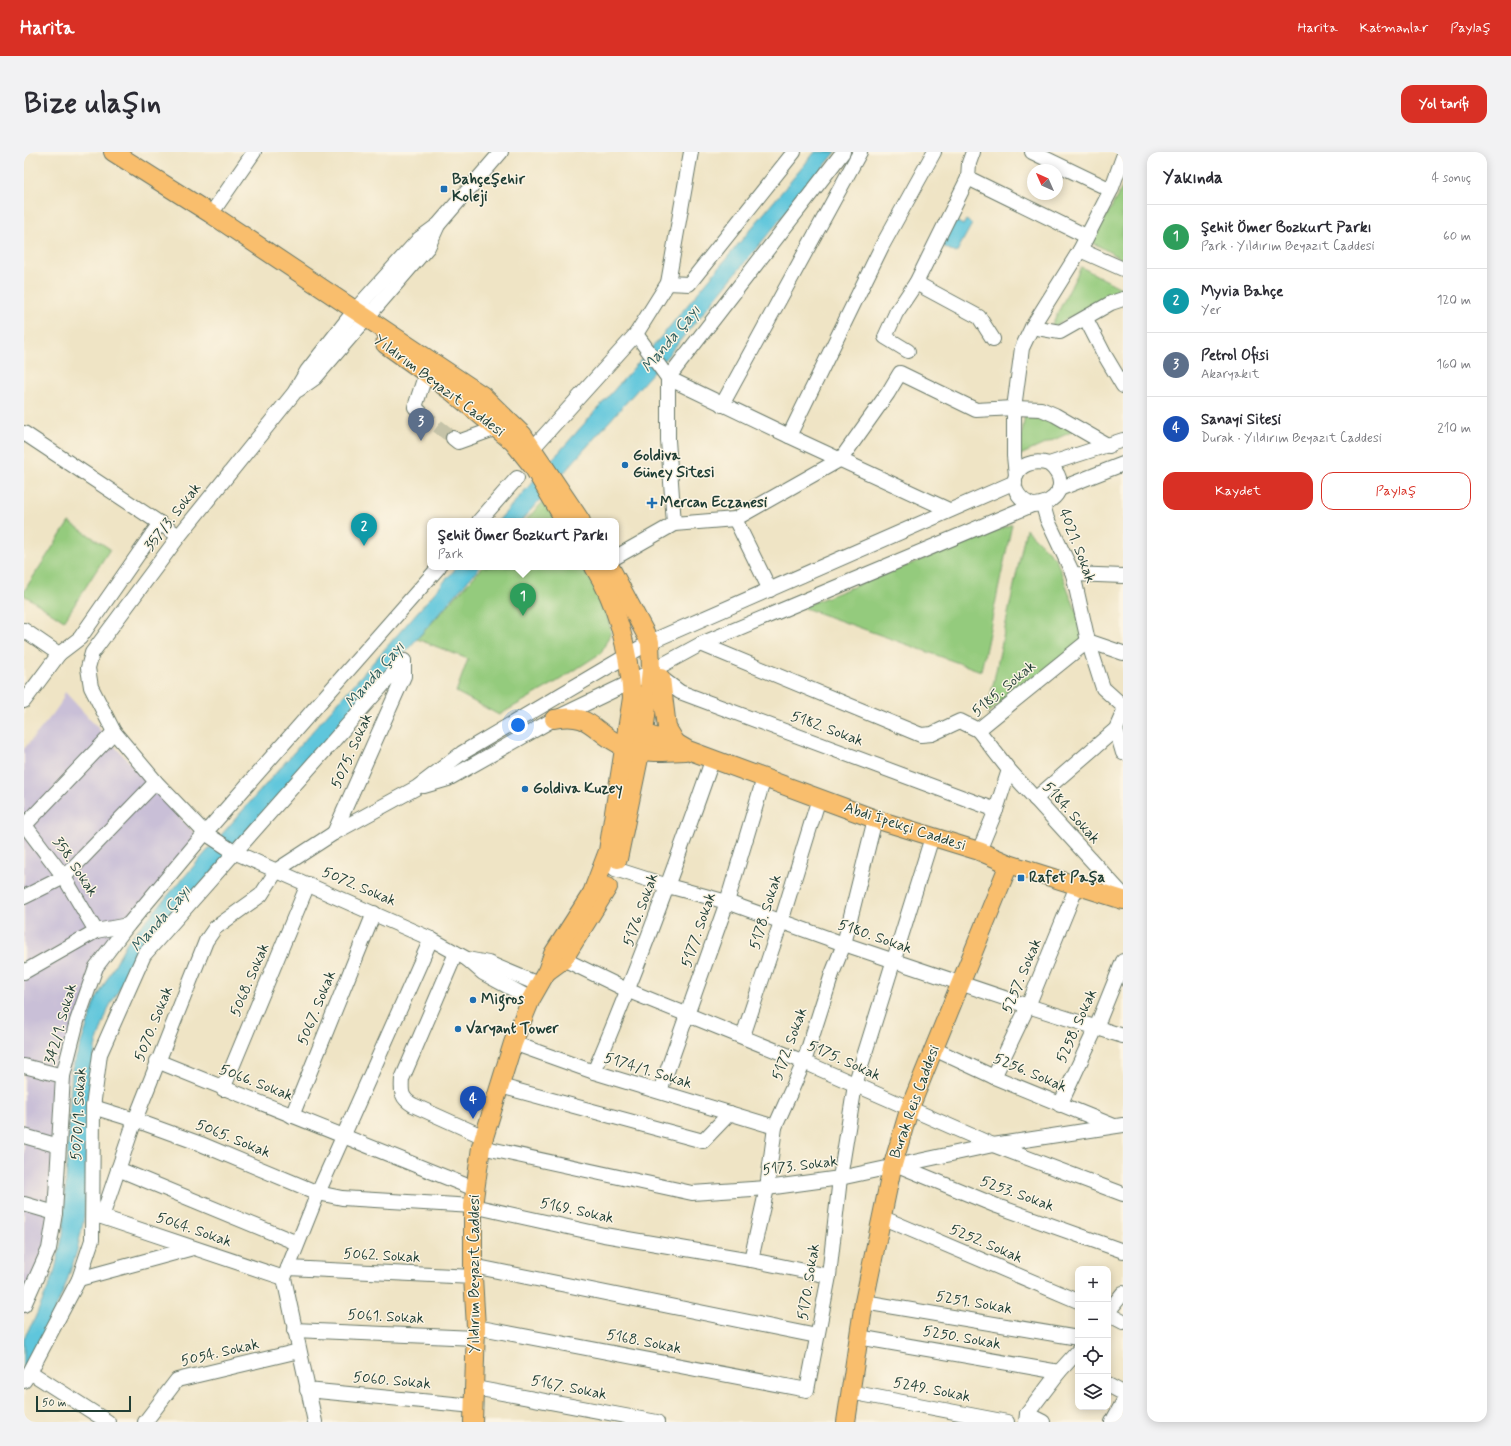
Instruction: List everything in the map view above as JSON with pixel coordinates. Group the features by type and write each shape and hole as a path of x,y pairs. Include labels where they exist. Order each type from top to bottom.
{"main road":[{"path":"113,152 211,214 360,317 482,395 514,424 556,494 564,518"},
{"name":"Yıldırım Beyazıt Caddesi","path":"360,317 426,373 451,391 513,442 535,457"},
{"path":"556,494 578,518"},
{"path":"539,985 603,897 615,869 634,740 631,682 618,616 595,570"},
{"path":"612,570 650,642 667,728 682,747"},
{"path":"558,957 601,874 608,851 634,740 656,674"},
{"path":"554,719 566,717 580,718 634,740"},
{"name":"Abdi İpekçi Caddesi","path":"634,740 664,752 682,747 875,819 979,851 1009,864 1123,900"},
{"name":"Burak Reis Caddesi","path":"846,1422 858,1337 881,1217 896,1167 909,1110 1009,864"},
{"name":"Yıldırım Beyazıt Caddesi","path":"473,1414 475,1388 473,1272 474,1197 483,1142 513,1043 539,985"}],"street":[{"path":"211,214 254,152"},
{"name":"357/3. Sokak","path":"88,668 92,652 179,536 294,393 307,371 360,317 419,239 438,225 501,152"},
{"path":"535,457 636,334 668,283 691,152"},
{"path":"668,283 689,284 794,152"},
{"path":"674,524 664,373 843,152"},
{"path":"722,405 860,152"},
{"path":"789,436 882,246 934,152"},
{"path":"908,351 885,337 896,313 916,283 968,178 973,152"},
{"path":"1032,152 1111,190"},
{"path":"1047,499 1019,497 1016,490 1014,408 1022,348 1032,327 1080,250 1111,190 1123,157"},
{"path":"968,178 1086,236"},
{"path":"1080,250 1123,269"},
{"path":"916,283 979,317 993,339"},
{"path":"1032,327 1060,332 1110,304 1123,299"},
{"path":"1086,318 1104,354 1123,386"},
{"path":"636,334 664,373 722,405 949,510"},
{"path":"619,555 674,524 735,519 841,459 888,393 900,372 976,410 1014,408 1040,409 1055,415 1108,446"},
{"path":"421,413 414,407 426,373"},
{"path":"453,438 458,442 497,428"},
{"path":"24,433 179,536"},
{"path":"277,870 334,833 416,788 462,753 650,642 949,510 1016,478 1020,468 1027,464 1038,461 1049,464 1123,440"},
{"name":"4021. Sokak","path":"1049,464 1058,475 1047,499 1047,519 1073,574 1088,641 1103,688 1123,706"},
{"path":"416,788 448,778 554,719 631,682 656,674 700,644 1047,499 1123,465"},
{"path":"482,518 517,478"},
{"path":"735,519 770,590"},
{"path":"24,701 59,654 80,638 160,523"},
{"name":"342/1. Sokak","path":"24,1305 30,1282 50,1249 55,1213 63,1076 76,1021 96,967 128,925 205,833 436,570"},
{"path":"1073,574 1123,576"},
{"path":"24,630 59,654"},
{"path":"1088,641 1123,653"},
{"name":"5185. Sokak","path":"1009,770 978,730 1088,641"},
{"path":"700,644 920,735 932,734 960,721 978,730"},
{"name":"5075. Sokak","path":"234,852 404,660 404,676 334,833"},
{"name":"5072. Sokak","path":"88,668 91,687 95,697 114,732 156,782 205,833 234,852 431,939 462,956 483,973 539,985"},
{"name":"5182. Sokak","path":"656,674 680,692 996,810"},
{"path":"1035,799 1116,729 1123,713"},
{"path":"1116,729 1123,753"},
{"path":"25,824 114,732"},
{"name":"5176. Sokak","path":"594,1072 629,991 668,886 712,758"},
{"path":"979,851 996,810 1009,770"},
{"name":"5184. Sokak","path":"1009,770 1123,895"},
{"name":"5177. Sokak","path":"660,1091 688,1016 727,902 764,778"},
{"path":"24,897 64,877 156,782"},
{"name":"5178. Sokak","path":"743,1036 781,922 819,798"},
{"name":"5172. Sokak","path":"751,1260 767,1188 775,1127 804,1062 832,974 844,944 875,819"},
{"name":"358. Sokak","path":"25,824 64,877 96,931"},
{"name":"5170. Sokak","path":"807,1390 829,1276 840,1178 855,1085 932,837"},
{"name":"5070/1. Sokak","path":"27,1376 79,1279 92,1240 97,1215 93,1107 100,1054 144,955 234,852"},
{"name":"5180. Sokak","path":"615,869 668,886 727,902 961,984 1123,1036"},
{"name":"5070. Sokak","path":"97,1215 118,1170 135,1120 206,941 215,928 261,895 277,870"},
{"name":"5068. Sokak","path":"223,1089 308,884"},
{"name":"5257. Sokak","path":"994,1077 1028,1006 1077,886"},
{"name":"5067. Sokak","path":"292,1116 374,913"},
{"path":"24,972 96,931 128,925"},
{"path":"315,1422 294,1330 286,1273 318,1193 431,939"},
{"name":"5173. Sokak","path":"462,956 402,1079 401,1094 403,1098 413,1105 483,1142 692,1194 767,1188 840,1178 993,1145 1119,1126"},
{"name":"5175. Sokak","path":"558,957 629,991 688,1016 743,1036 909,1110 993,1145 1123,1194"},
{"name":"5258. Sokak","path":"1060,1105 1096,1028 1123,961"},
{"name":"5174/1. Sokak","path":"513,1043 594,1072 775,1127"},
{"name":"5256. Sokak","path":"934,1049 994,1077 1060,1105 1119,1126"},
{"name":"5066. Sokak","path":"158,1061 223,1089 344,1135 474,1197"},
{"path":"24,1066 63,1076"},
{"path":"500,1086 703,1141 730,1113"},
{"name":"5065. Sokak","path":"93,1107 135,1120 201,1144 318,1193"},
{"path":"24,1136 59,1146"},
{"name":"5253. Sokak","path":"896,1167 1123,1251"},
{"path":"118,1170 297,1243"},
{"name":"5169. Sokak","path":"318,1193 342,1198 474,1197 604,1235 751,1260 829,1276"},
{"path":"24,1204 55,1213"},
{"name":"5064. Sokak","path":"97,1215 193,1248 286,1273"},
{"name":"5252. Sokak","path":"881,1217 1075,1300"},
{"path":"79,1279 193,1248"},
{"name":"5062. Sokak","path":"286,1273 473,1272 817,1336"},
{"path":"1111,1309 1123,1293"},
{"name":"5251. Sokak","path":"864,1302 1075,1337"},
{"path":"1111,1315 1123,1322"},
{"name":"5061. Sokak","path":"294,1330 475,1332"},
{"name":"5168. Sokak","path":"475,1332 807,1390"},
{"name":"5250. Sokak","path":"858,1337 1068,1369"},
{"name":"5054. Sokak","path":"145,1422 178,1380 299,1351"},
{"path":"1043,1422 1026,1418 1068,1369 1075,1356"},
{"path":"27,1376 108,1422"},
{"path":"1111,1386 1123,1392"},
{"name":"5167. Sokak","path":"475,1388 657,1422"},
{"name":"5060. Sokak","path":"307,1390 473,1414"},
{"name":"5249. Sokak","path":"850,1392 1007,1422"},
{"path":"1112,1422 1123,1402"}],"shaded area":[{"path":"65,692 199,838 114,939 69,1069 58,1236 24,1317 24,749 53,714 60,704"}],"green space":[{"path":"1123,186 1123,260 1092,242"},
{"path":"1081,267 1123,289 1050,328"},
{"path":"1026,409 1078,429 1018,456"},
{"path":"544,501 554,518 528,518"},
{"path":"69,522 110,549 64,621 24,595 24,591"},
{"path":"1012,524 981,671 802,607"},
{"path":"1026,529 1056,559 1088,641 987,713"},
{"path":"480,570 587,570 606,601 611,632 601,653 558,681 499,715 456,692 468,659 417,639"}],"water":[{"name":"Manda Çayı","path":"815,152 836,152 669,354 524,518 501,518 661,337"},
{"path":"954,220 963,225 966,220 972,224 956,253 941,245"},
{"name":"Manda Çayı","path":"454,570 477,570 139,955 109,1007 95,1047 84,1218 77,1251 65,1287 45,1333 24,1369 24,1338 35,1318 54,1274 63,1234 72,1069 96,1000 127,942"}],"tunnel":[{"path":"421,413 453,438"}],"place":[{"name":"Bahçeşehir Koleji","path":"444,189"},
{"name":"Petrol Ofisi","path":"421,441"},
{"name":"Goldiva Güney Sitesi","path":"625,465"},
{"name":"Mercan Eczanesi","path":"652,503"},
{"name":"Myvia Bahçe","path":"364,546"},
{"name":"Şehit Ömer Bozkurt Parkı","path":"523,616"},
{"name":"Goldiva Kuzey","path":"525,789"},
{"name":"Rafet Paşa","path":"1021,878"},
{"name":"Migros","path":"473,1000"},
{"name":"Varyant Tower","path":"458,1029"},
{"name":"Sanayi Sitesi","path":"473,1119"}]}
